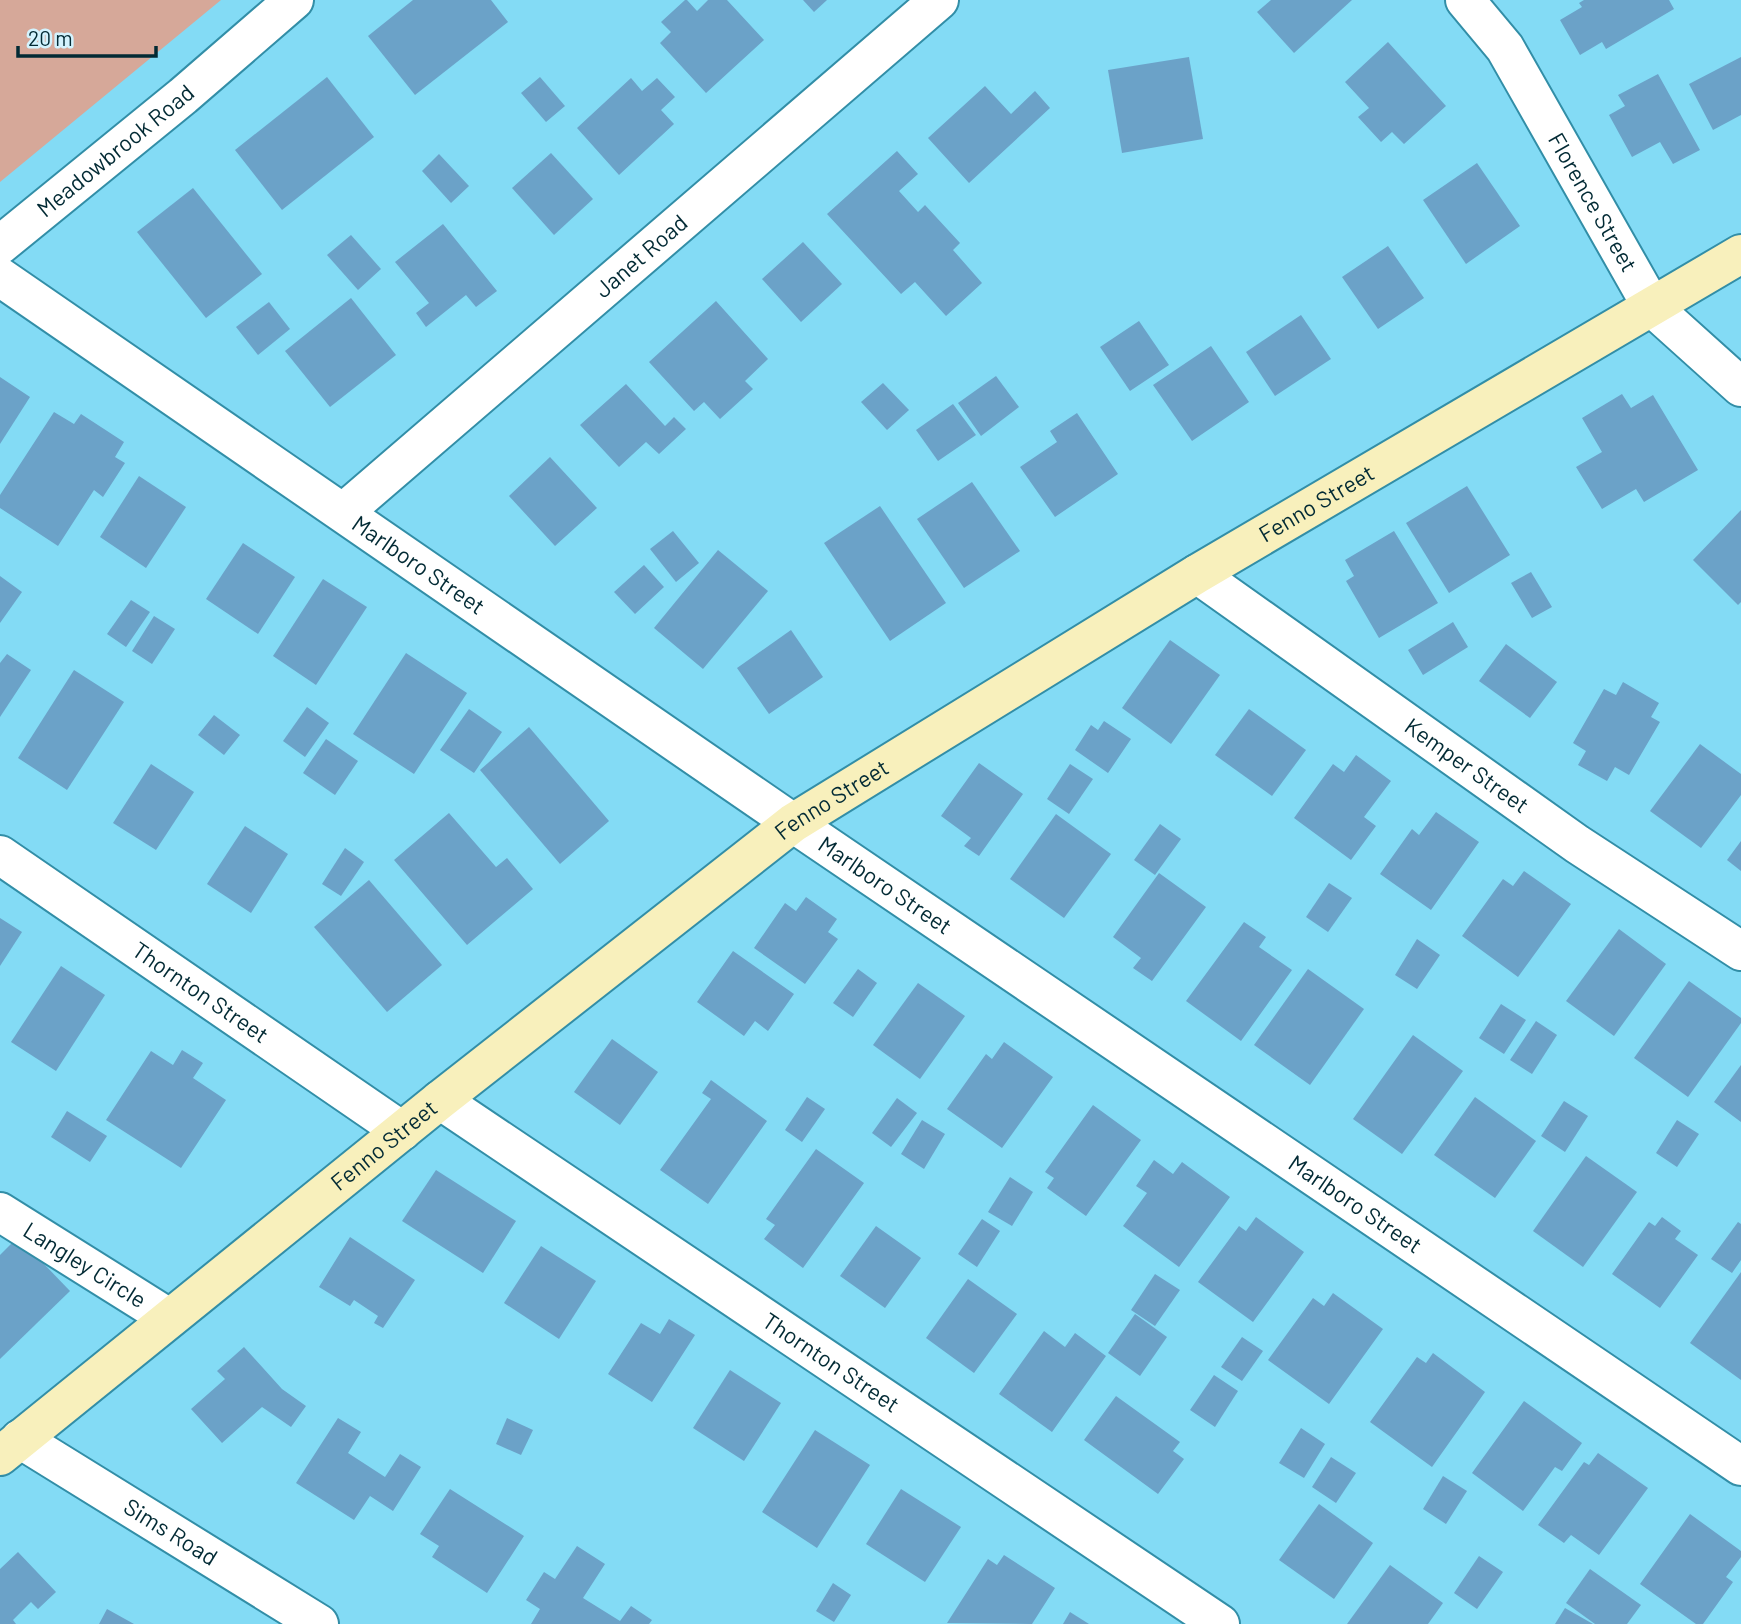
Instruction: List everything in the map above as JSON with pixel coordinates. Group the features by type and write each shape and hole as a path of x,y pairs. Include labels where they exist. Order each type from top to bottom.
{"street":[{"name":"Meadowbrook Road","path":"0,244 183,96 294,0"},
{"name":"Janet Road","path":"344,512 940,0"},
{"name":"Florence Street","path":"1465,0 1505,48 1652,307 1741,387"},
{"name":"Fenno Street","path":"10,1448 440,1100 793,823 1197,574 1741,254"},
{"name":"Marlboro Street","path":"0,277 793,823 1741,1466"},
{"name":"Kemper Street","path":"1197,574 1577,844 1741,951"},
{"name":"Thornton Street","path":"0,855 402,1131"},
{"name":"Thornton Street","path":"440,1100 1220,1624"},
{"name":"Langley Circle","path":"0,1212 169,1318"},
{"name":"Sims Road","path":"10,1448 319,1624"}],"shaded area":[{"path":"0,0 221,0 0,182"}],"building":[{"path":"413,0 491,0 508,22 415,95 368,36"},
{"path":"685,0 697,11 708,0 727,0 764,40 706,93 660,43 671,32 661,22"},
{"path":"803,0 827,0 814,12"},
{"path":"1271,0 1352,0 1294,53 1257,12"},
{"path":"1584,0 1669,0 1674,9 1606,49 1602,42 1580,55 1560,20 1582,7 1579,3"},
{"path":"1388,42 1446,106 1404,144 1392,132 1381,142 1358,117 1369,108 1345,82"},
{"path":"1189,57 1203,139 1122,153 1108,70"},
{"path":"1741,57 1741,115 1713,130 1689,84"},
{"path":"1658,74 1700,150 1673,164 1660,142 1632,157 1609,115 1625,106 1618,95"},
{"path":"327,77 374,137 282,210 235,150"},
{"path":"540,77 565,106 546,122 521,93"},
{"path":"631,78 642,91 657,78 675,97 661,110 674,124 619,175 577,128"},
{"path":"985,86 1011,114 1035,91 1050,108 969,183 928,138"},
{"path":"897,151 918,174 899,191 918,212 925,205 960,243 953,250 982,283 946,316 915,282 901,294 827,214"},
{"path":"551,153 593,199 554,235 512,188"},
{"path":"439,154 469,186 451,203 422,171"},
{"path":"1477,163 1520,226 1466,264 1423,200"},
{"path":"193,188 262,274 206,318 137,232"},
{"path":"443,224 497,291 476,307 466,295 426,327 416,313 429,303 395,262"},
{"path":"351,235 381,269 358,290 327,255"},
{"path":"803,242 842,284 801,322 762,279"},
{"path":"1388,246 1424,298 1378,329 1342,277"},
{"path":"351,298 396,355 330,407 285,351"},
{"path":"716,301 768,359 745,381 753,389 720,419 704,402 694,411 649,362"},
{"path":"269,302 290,329 258,355 236,327"},
{"path":"1301,315 1331,359 1275,396 1246,352"},
{"path":"1139,321 1169,365 1130,391 1100,347"},
{"path":"1211,346 1249,402 1192,441 1153,385"},
{"path":"996,376 1019,407 981,436 958,403"},
{"path":"0,377 30,397 0,444"},
{"path":"883,383 909,410 887,430 861,402"},
{"path":"626,384 665,426 674,417 686,429 659,454 646,442 619,467 580,425"},
{"path":"1622,394 1631,408 1653,395 1698,470 1644,502 1636,489 1602,509 1576,467 1602,452 1582,418"},
{"path":"953,404 976,435 938,461 916,430"},
{"path":"54,412 74,424 81,414 124,442 115,457 125,463 103,497 94,490 58,546 0,508 0,495"},
{"path":"1077,413 1118,474 1055,517 1020,467 1057,442 1050,431"},
{"path":"550,457 597,508 555,546 509,496"},
{"path":"139,476 186,507 146,568 100,537"},
{"path":"972,482 1020,551 964,588 917,519"},
{"path":"1467,486 1510,555 1449,593 1406,523"},
{"path":"880,506 946,603 890,641 824,543"},
{"path":"1741,510 1741,602 1738,605 1693,560"},
{"path":"673,531 699,563 676,582 650,549"},
{"path":"1394,531 1438,603 1379,638 1346,581 1354,576 1345,560"},
{"path":"243,543 295,577 258,634 206,599"},
{"path":"718,550 768,591 703,669 654,628"},
{"path":"644,565 664,587 635,614 614,592"},
{"path":"1531,572 1552,607 1532,618 1511,583"},
{"path":"0,576 22,592 0,623"},
{"path":"323,579 367,607 316,685 273,656"},
{"path":"131,600 150,612 126,647 107,634"},
{"path":"154,616 175,629 152,664 132,651"},
{"path":"1453,622 1468,647 1423,675 1408,650"},
{"path":"791,630 823,677 769,714 737,668"},
{"path":"1170,640 1220,675 1171,744 1122,708"},
{"path":"1506,644 1557,682 1530,718 1479,681"},
{"path":"406,653 467,693 414,774 353,734"},
{"path":"7,654 31,670 0,717 0,663"},
{"path":"74,670 124,702 67,790 18,758"},
{"path":"1623,682 1659,703 1651,717 1660,722 1629,775 1615,767 1607,781 1578,765 1586,751 1573,743 1604,689 1616,695"},
{"path":"307,707 329,723 305,757 283,741"},
{"path":"469,709 502,732 474,773 440,750"},
{"path":"1249,709 1306,750 1272,796 1215,755"},
{"path":"214,715 240,735 224,755 198,735"},
{"path":"1104,721 1131,739 1108,773 1075,750 1091,725 1098,730"},
{"path":"529,727 609,821 560,864 480,770"},
{"path":"326,739 358,761 335,795 303,773"},
{"path":"1700,744 1741,774 1741,795 1701,848 1650,811"},
{"path":"1356,755 1391,781 1364,817 1376,826 1351,860 1294,818 1333,764 1344,772"},
{"path":"979,763 1023,794 979,856 964,846 971,838 941,816"},
{"path":"151,764 194,792 156,850 113,823"},
{"path":"1070,764 1093,779 1069,814 1047,799"},
{"path":"1436,812 1479,842 1431,910 1380,874 1412,829 1419,835"},
{"path":"449,813 496,867 507,858 533,889 467,945 394,860"},
{"path":"1056,814 1111,854 1064,918 1010,879"},
{"path":"1160,824 1181,839 1155,875 1134,860"},
{"path":"245,826 288,854 251,913 207,884"},
{"path":"1741,841 1741,871 1727,860"},
{"path":"345,848 364,862 341,896 322,884"},
{"path":"1524,871 1571,904 1518,977 1462,936 1503,879 1513,886"},
{"path":"1159,873 1206,907 1152,981 1133,968 1141,958 1113,937"},
{"path":"369,880 442,965 387,1012 314,927"},
{"path":"1329,883 1352,898 1328,932 1306,917"},
{"path":"806,897 837,919 828,932 838,939 805,984 754,948 785,903 796,911"},
{"path":"0,918 22,932 0,966"},
{"path":"1244,922 1266,937 1259,947 1292,970 1241,1041 1186,1001"},
{"path":"1619,929 1666,964 1614,1036 1566,1001"},
{"path":"1417,939 1440,955 1417,989 1395,975"},
{"path":"733,951 794,994 768,1031 755,1021 744,1036 697,1002"},
{"path":"61,966 105,995 56,1071 11,1042"},
{"path":"858,969 877,983 853,1017 833,1003"},
{"path":"1308,969 1364,1009 1310,1085 1254,1045"},
{"path":"1689,981 1741,1018 1741,1023 1688,1097 1634,1058"},
{"path":"918,983 965,1016 920,1079 873,1045"},
{"path":"1501,1004 1526,1020 1504,1054 1479,1038"},
{"path":"1536,1021 1557,1035 1532,1074 1510,1060"},
{"path":"1413,1035 1463,1071 1402,1154 1353,1119"},
{"path":"612,1039 658,1072 620,1125 574,1092"},
{"path":"1004,1042 1053,1077 1002,1148 947,1109 986,1054 992,1059"},
{"path":"182,1050 203,1063 193,1078 226,1100 181,1168 106,1120 151,1051 173,1065"},
{"path":"1741,1065 1741,1122 1714,1102"},
{"path":"711,1080 767,1121 708,1204 660,1170 711,1099 702,1093"},
{"path":"807,1097 825,1109 802,1142 785,1130"},
{"path":"1475,1097 1536,1141 1495,1198 1434,1155"},
{"path":"897,1098 917,1113 891,1147 872,1133"},
{"path":"1564,1101 1588,1116 1565,1152 1541,1136"},
{"path":"1093,1105 1141,1140 1086,1216 1047,1188 1054,1178 1045,1172"},
{"path":"67,1111 107,1136 90,1162 51,1137"},
{"path":"922,1120 945,1134 924,1169 901,1154"},
{"path":"1677,1120 1699,1134 1677,1167 1656,1153"},
{"path":"816,1149 864,1183 803,1268 764,1239 775,1225 766,1219"},
{"path":"1586,1156 1637,1192 1583,1267 1533,1231"},
{"path":"1154,1160 1173,1174 1182,1162 1230,1197 1179,1267 1123,1226 1147,1193 1136,1186"},
{"path":"436,1170 516,1221 483,1273 402,1221"},
{"path":"1010,1177 1033,1192 1012,1226 988,1212"},
{"path":"1256,1217 1304,1252 1253,1322 1198,1282 1239,1226 1246,1231"},
{"path":"1662,1217 1681,1231 1675,1239 1698,1255 1660,1308 1612,1274 1649,1222 1655,1226"},
{"path":"982,1219 1000,1231 977,1267 958,1254"},
{"path":"1738,1222 1741,1224 1741,1260 1732,1273 1711,1259"},
{"path":"876,1226 921,1258 885,1308 840,1276"},
{"path":"18,1237 70,1291 0,1359 0,1255"},
{"path":"350,1237 415,1280 383,1328 374,1323 378,1316 354,1300 350,1306 319,1287"},
{"path":"541,1246 596,1281 559,1339 504,1303"},
{"path":"1741,1272 1741,1380 1690,1343"},
{"path":"1155,1274 1180,1290 1155,1326 1131,1310"},
{"path":"968,1279 1017,1314 974,1373 926,1338"},
{"path":"1333,1293 1383,1329 1329,1404 1268,1360 1313,1298 1324,1306"},
{"path":"1135,1314 1167,1337 1140,1376 1108,1353"},
{"path":"669,1319 695,1335 652,1402 608,1374 641,1323 660,1334"},
{"path":"1044,1331 1065,1347 1075,1333 1106,1356 1052,1432 999,1394"},
{"path":"1242,1337 1263,1351 1242,1381 1221,1367"},
{"path":"244,1347 282,1389 306,1406 291,1427 262,1407 222,1443 191,1409 225,1379 217,1371"},
{"path":"1433,1353 1485,1392 1432,1467 1370,1422 1417,1357 1426,1363"},
{"path":"730,1370 781,1403 744,1461 693,1428"},
{"path":"1214,1375 1238,1391 1215,1427 1190,1410"},
{"path":"1116,1396 1180,1442 1173,1451 1184,1459 1158,1494 1084,1440"},
{"path":"1524,1401 1582,1443 1562,1471 1555,1467 1523,1511 1472,1473"},
{"path":"338,1418 361,1432 348,1453 385,1477 400,1454 421,1467 393,1511 370,1496 354,1520 296,1483"},
{"path":"507,1418 533,1430 521,1455 496,1444"},
{"path":"1301,1428 1325,1444 1304,1478 1279,1463"},
{"path":"815,1430 870,1465 817,1548 762,1512"},
{"path":"1598,1453 1648,1488 1599,1555 1571,1535 1564,1543 1538,1525 1584,1462 1589,1465"},
{"path":"1331,1457 1356,1473 1336,1503 1312,1487"},
{"path":"1443,1476 1467,1491 1446,1524 1423,1509"},
{"path":"450,1489 524,1536 487,1593 432,1557 439,1546 420,1534"},
{"path":"901,1489 961,1527 925,1582 866,1544"},
{"path":"1319,1504 1373,1543 1334,1599 1279,1560"},
{"path":"1690,1514 1741,1551 1741,1557 1726,1577 1733,1582 1703,1624 1696,1624 1640,1584"},
{"path":"577,1546 605,1564 583,1598 620,1621 631,1606 652,1620 649,1624 531,1624 540,1609 526,1600 544,1572 555,1579"},
{"path":"18,1552 56,1592 38,1609 31,1602 13,1620 16,1624 0,1624 0,1569"},
{"path":"1004,1555 1055,1588 1032,1624 947,1623 988,1559 997,1565"},
{"path":"1479,1556 1503,1572 1477,1609 1454,1593"},
{"path":"1390,1565 1443,1603 1428,1624 1347,1624"},
{"path":"1590,1569 1641,1605 1627,1624 1595,1624 1566,1603"},
{"path":"833,1583 851,1595 834,1622 816,1611"},
{"path":"1565,1608 1593,1624 1555,1624"},
{"path":"107,1609 134,1624 99,1624"},
{"path":"1070,1612 1089,1624 1063,1624"}]}
